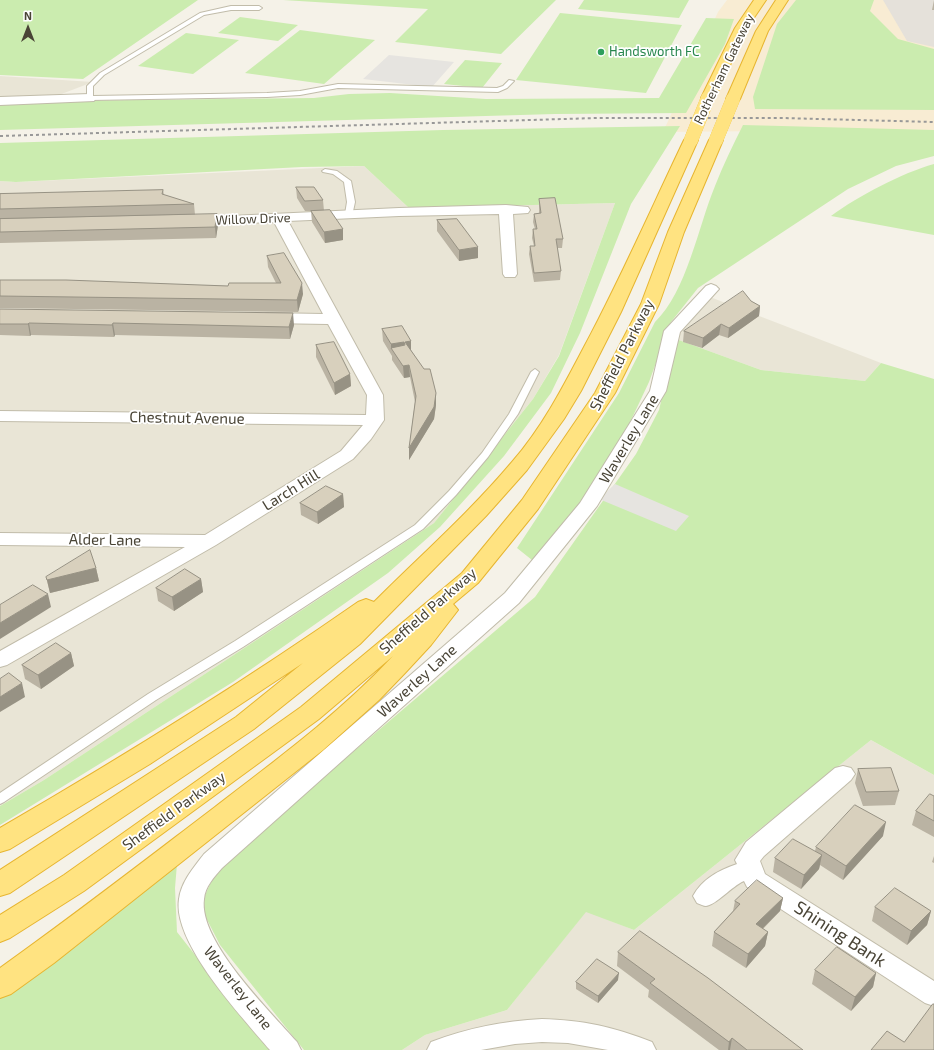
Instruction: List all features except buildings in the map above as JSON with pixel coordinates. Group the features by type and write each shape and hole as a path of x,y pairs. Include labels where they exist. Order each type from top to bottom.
{"highway":[{"name":"Rotherham Gateway","path":"691,140 708,98 741,28 760,0"},
{"name":"Rotherham Gateway","path":"716,140 762,31 782,0"},
{"name":"Sheffield Parkway","path":"0,885 245,723 351,638 429,561 520,466 554,419 571,391 612,312 691,140"},
{"name":"Sheffield Parkway","path":"0,930 74,883 310,713 470,578 530,504 605,393 650,304 676,232 716,140"},
{"path":"0,841 110,777 239,696 310,648 429,561"},
{"path":"0,985 43,954 311,748 363,701 424,638 470,578"}],"street":[{"path":"0,101 90,98"},
{"path":"506,210 510,274"},
{"name":"Willow Drive","path":"179,221 349,214 523,210"},
{"path":"279,218 375,395 377,407 375,420"},
{"name":"Waverley Lane","path":"287,1050 208,953 197,931 190,905 198,880 213,861 512,598 588,506 658,391 672,332 711,289"},
{"path":"254,318 334,318"},
{"name":"Chestnut Avenue","path":"0,416 375,420"},
{"name":"Larch Hill","path":"0,660 209,541 346,455 365,436 375,420"},
{"name":"Alder Lane","path":"0,539 209,541"},
{"path":"706,896 719,881 733,874 750,870 747,860 754,848 843,774"},
{"name":"Shining Bank","path":"750,870 756,880 934,994"},
{"path":"441,1050 466,1040 491,1034 548,1030 597,1036 642,1050"}],"lane":[{"path":"259,8 231,8 202,14 102,74 90,86 90,98 267,95 352,85 498,90 505,88 511,81"},
{"path":"325,171 335,172 347,181 351,202 349,214"},
{"path":"0,799 152,697 239,644 419,527 443,505 509,423 526,394 535,372"}],"shaded area":[{"path":"727,0 934,0 934,134 767,131 663,132 718,12"},
{"path":"883,0 934,0 934,47 907,41"},
{"path":"389,55 454,62 432,87 363,79"},
{"path":"0,76 93,82 43,101 0,104"},
{"path":"364,166 409,208 615,203 559,355 533,399 434,523 44,780 0,806 0,181 16,182"},
{"path":"710,297 881,363 865,381 761,370 676,339"},
{"path":"615,484 689,516 676,531 599,499"},
{"path":"871,740 934,775 934,1050 402,1050 425,1035 507,1010 586,911 634,930"}],"green space":[{"path":"0,0 198,0 83,79 0,75"},
{"path":"283,0 556,0 501,54 395,42 428,9"},
{"path":"584,0 689,0 679,18 578,9"},
{"path":"796,0 874,0 870,11 898,39 934,49 934,110 755,109 753,97 777,24"},
{"name":"Handsworth FC","path":"560,13 682,25 646,93 516,80"},
{"path":"240,17 298,25 278,41 218,33"},
{"path":"706,18 734,19 725,44 686,113 555,114 0,130 0,104 43,101 314,98 349,94 390,93 486,99 659,98"},
{"path":"300,30 375,40 324,84 245,73"},
{"path":"186,33 239,40 193,74 138,66"},
{"path":"465,60 502,63 482,88 444,84"},
{"path":"743,125 934,130 934,156 896,166 848,189 698,288 671,322 649,382 625,433 582,500 532,560 517,548 619,393 655,322 666,309 675,293 691,258 718,178"},
{"path":"680,126 631,204 580,333 551,393 504,456 440,527 388,573 233,682 0,825 0,806 44,780 434,523 533,399 559,356 615,203 409,208 364,166 302,167 16,182 0,181 0,143 443,130"},
{"path":"934,164 934,235 831,216 842,208 894,179"},
{"path":"676,339 761,370 865,381 881,363 934,379 934,775 871,740 634,930 586,912 507,1010 425,1035 402,1050 304,1050 220,945 200,906 218,867 535,597 636,454 659,410"},
{"path":"177,864 175,888 177,932 270,1050 0,1050 0,994"}],"railway":[{"path":"0,136 597,118 781,118 934,122"}],"place":[{"name":"Handsworth FC","path":"601,52"}]}
